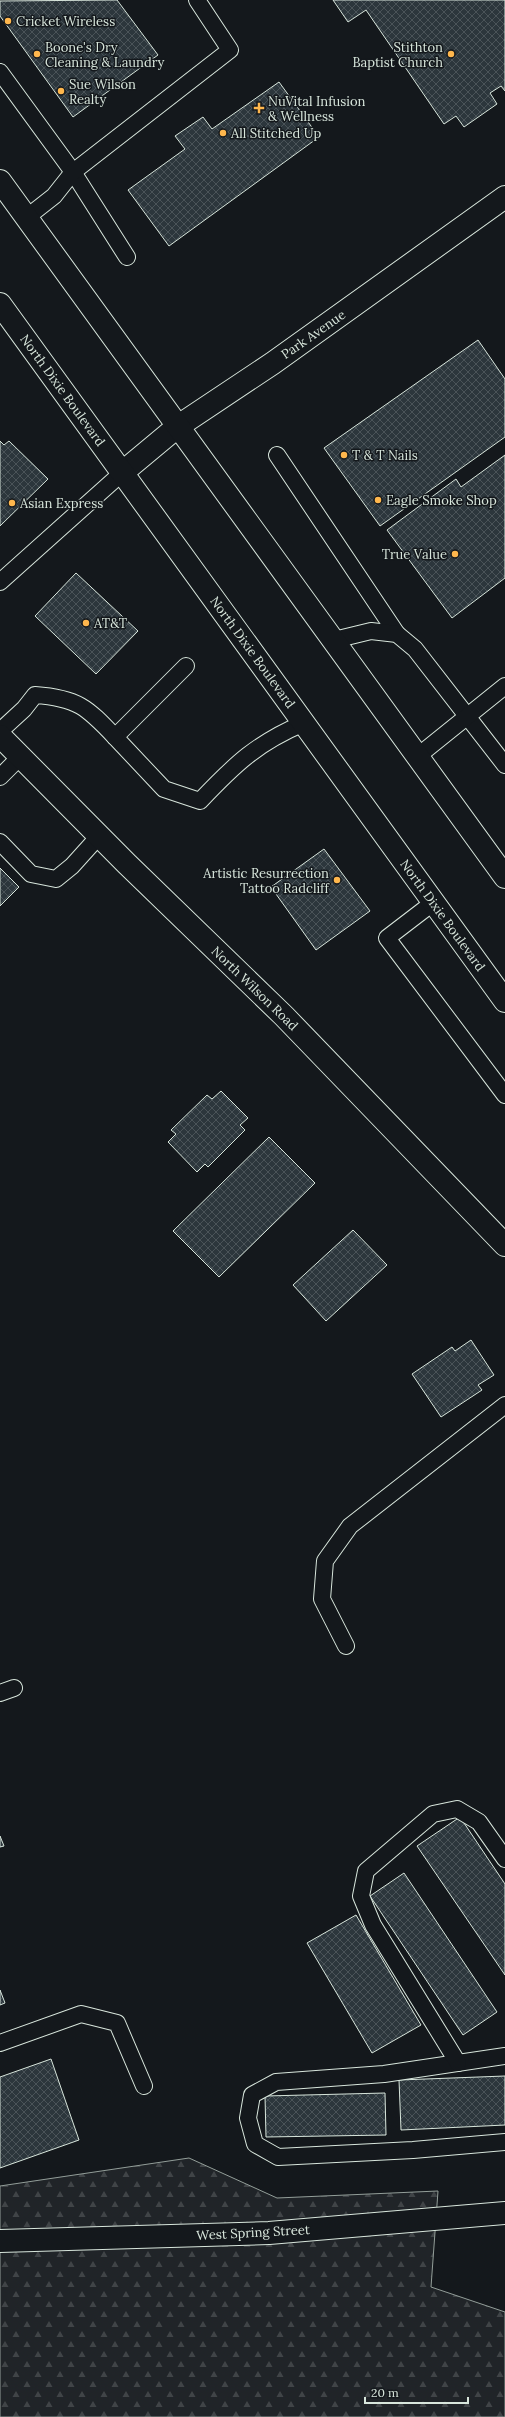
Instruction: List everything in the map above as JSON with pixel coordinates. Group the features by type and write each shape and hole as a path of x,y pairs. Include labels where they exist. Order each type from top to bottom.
{"main road":[{"path":"0,181 177,427 334,640 505,877"},
{"name":"Park Avenue","path":"123,472 177,427 273,363 505,197"},
{"name":"North Dixie Boulevard","path":"0,304 505,1001"},
{"name":"North Wilson Road","path":"0,736 99,836 284,1016 505,1245"},
{"name":"West Spring Street","path":"0,2241 269,2233 505,2213"}],"lane":[{"path":"26,218 54,196 73,172 230,50 197,0"},
{"path":"0,72 73,172 127,257"},
{"path":"277,455 396,634 415,648 505,765"},
{"path":"0,582 123,472"},
{"path":"334,640 371,631 396,634"},
{"path":"115,738 186,666"},
{"path":"418,756 505,686"},
{"path":"0,731 24,709 35,695 61,697 91,711 164,788 200,801 236,763 275,735 304,722"},
{"path":"0,778 20,757"},
{"path":"0,842 31,874 56,879 72,866 99,836"},
{"path":"434,902 387,938 505,1095"},
{"path":"346,1646 322,1599 325,1561 350,1526 505,1405"},
{"path":"458,2063 373,1924 361,1896 366,1871 433,1814 457,1809 479,1822 505,1859"},
{"path":"0,2043 81,2014 117,2023 144,2086"},
{"path":"505,2056 384,2074 276,2082 252,2095 248,2118 256,2144 278,2157 413,2150 505,2142"}],"green space":[{"path":"189,2158 277,2198 438,2191 431,2287 505,2312 505,2417 0,2417 0,2186"}],"building":[{"path":"117,0 158,55 73,117 0,16 0,1"},
{"name":"Stithton Baptist Church","path":"333,0 505,0 505,91 501,86 490,93 497,104 464,127 456,116 444,124 366,10 348,22"},
{"path":"279,82 319,137 169,246 128,190 185,149 175,136 203,117 212,129"},
{"path":"478,340 505,379 505,437 380,526 324,448"},
{"name":"Asian Express","path":"0,441 4,445 9,441 48,479 0,526"},
{"name":"True Value","path":"505,455 505,578 452,618 387,530 456,479 461,487"},
{"name":"AT&T","path":"76,573 138,631 96,674 35,616"},
{"path":"324,849 370,911 316,950 271,887"},
{"path":"0,868 19,887 0,906"},
{"path":"221,1091 248,1118 240,1125 245,1130 208,1167 205,1164 197,1172 168,1142 176,1134 171,1130 207,1095 212,1099"},
{"path":"269,1137 315,1183 219,1277 173,1231"},
{"path":"353,1230 387,1265 326,1321 293,1285"},
{"path":"471,1340 494,1375 478,1385 482,1390 441,1417 412,1374 452,1347 455,1351"},
{"path":"460,1817 505,1884 505,1975 417,1846"},
{"path":"0,1836 4,1846 0,1847"},
{"path":"404,1873 497,2012 463,2035 370,1896"},
{"path":"356,1915 421,2025 372,2053 307,1943"},
{"path":"0,1990 5,2003 0,2005"},
{"path":"51,2059 79,2140 0,2168 0,2077"},
{"path":"505,2076 505,2125 401,2130 399,2080"},
{"path":"385,2093 386,2135 266,2137 265,2096"}],"place":[{"name":"Cricket Wireless","path":"8,21"},
{"name":"Boone's Dry Cleaning & Laundry","path":"37,54"},
{"name":"Stithton Baptist Church","path":"451,54"},
{"name":"Sue Wilson Realty","path":"61,91"},
{"name":"NuVital Infusion & Wellness","path":"259,108"},
{"name":"All Stitched Up","path":"223,133"},
{"name":"T & T Nails","path":"344,455"},
{"name":"Eagle Smoke Shop","path":"378,500"},
{"name":"Asian Express","path":"12,503"},
{"name":"True Value","path":"455,554"},
{"name":"AT&T","path":"86,623"},
{"name":"Artistic Resurrection Tattoo Radcliff","path":"337,880"}]}
